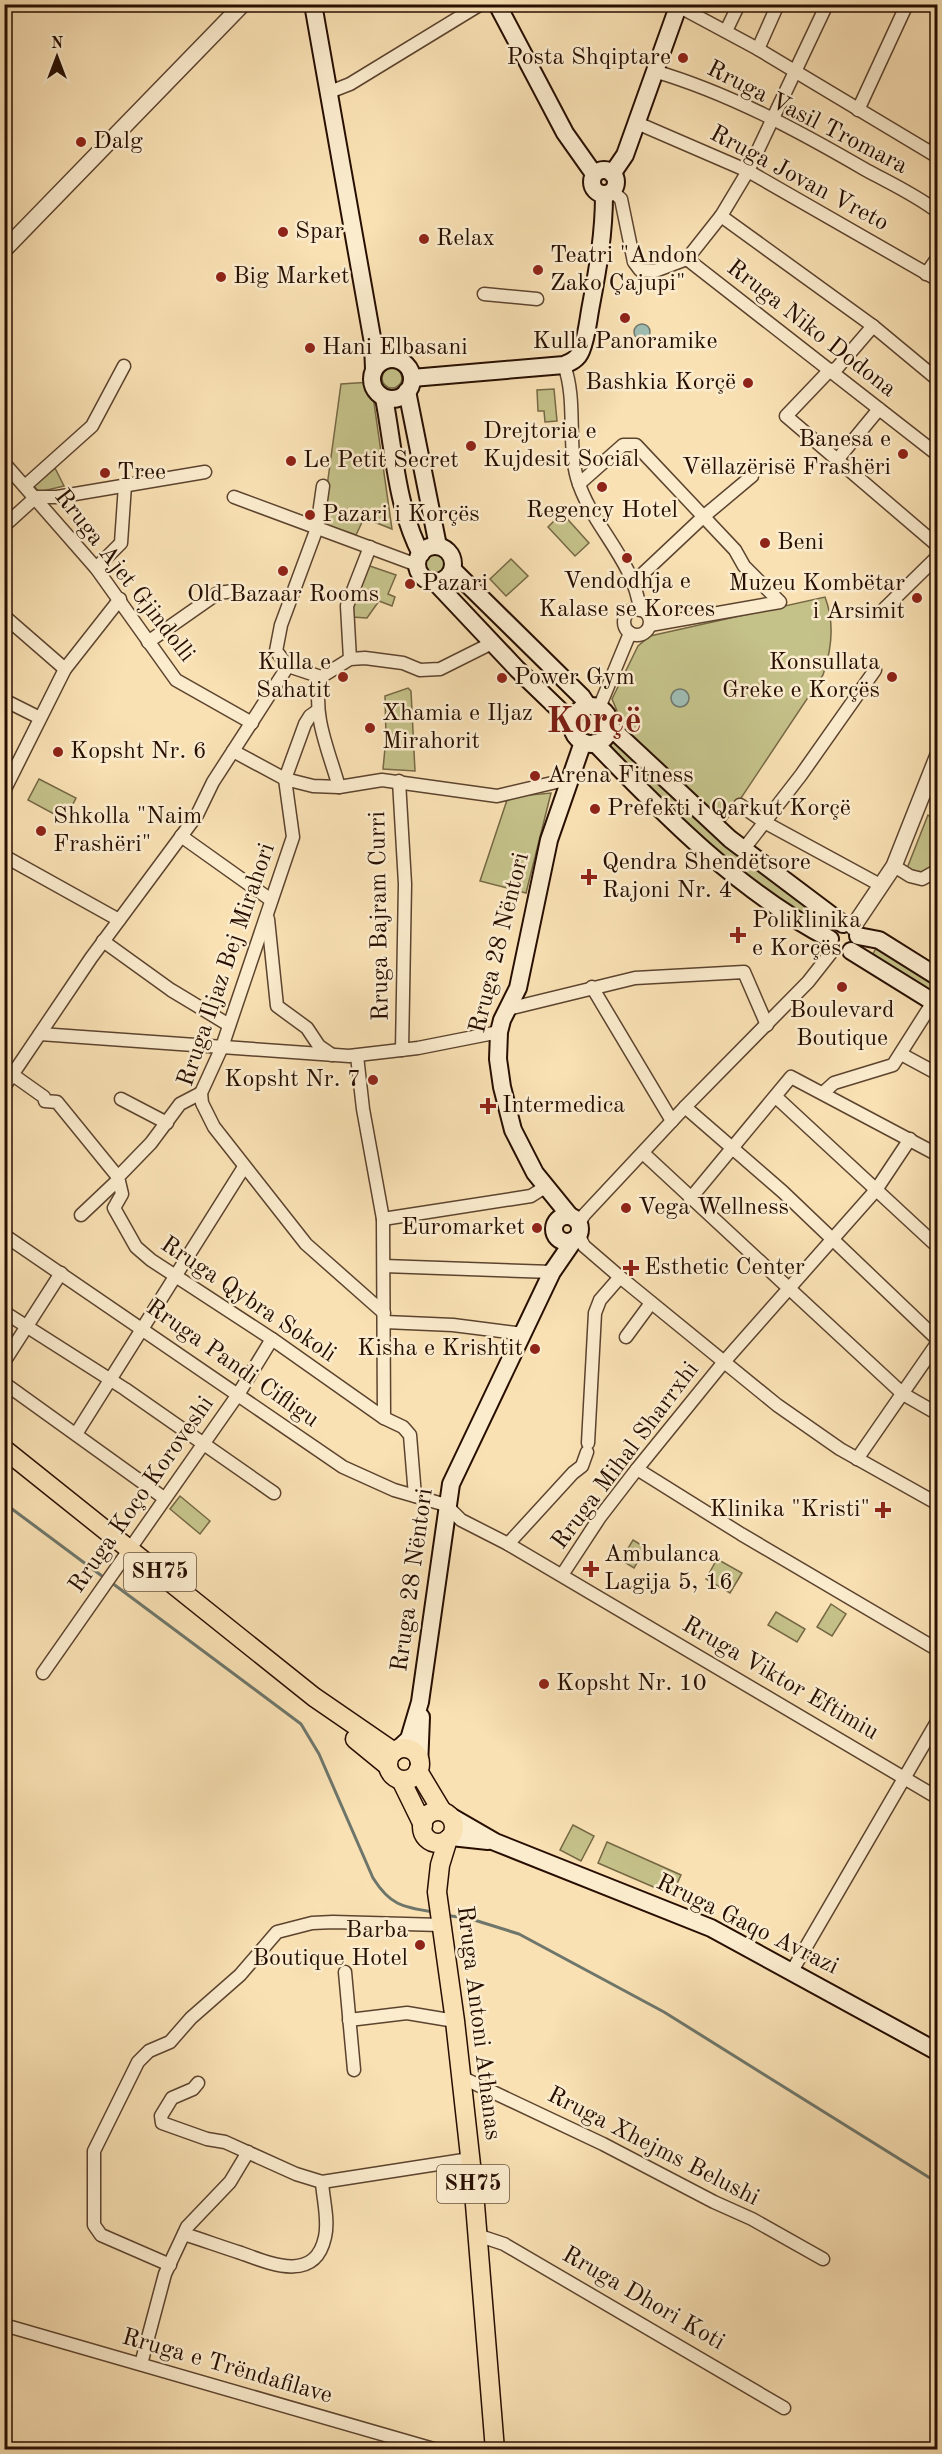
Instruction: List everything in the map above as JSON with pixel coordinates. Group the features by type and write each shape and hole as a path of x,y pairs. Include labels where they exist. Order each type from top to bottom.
{"main road":[{"path":"313,4 373,343 380,364 371,380 373,387 384,398 403,508 425,579 435,582 572,723 575,734 589,743 712,858 800,922 845,938 879,940 938,977"},
{"path":"497,4 565,133 594,174"},
{"path":"612,174 625,155 679,5"},
{"path":"384,398 397,398 410,385 564,365 575,359 580,352 604,227 608,193 616,180 612,174 601,170 594,174 591,182 594,190 608,193"},
{"path":"380,364 404,363 410,385 438,546 451,555 453,570 582,697 608,716 610,727 605,738 589,743"},
{"path":"419,559 425,549 438,546"},
{"path":"435,582 446,579 453,570"},
{"path":"572,723 577,712 593,707"},
{"path":"610,727 743,850 845,938 935,1004"},
{"name":"Rruga 28 Nëntori","path":"393,1756 409,1738 420,1702 446,1505 451,1484 552,1272 576,1229 544,1187 522,1150 506,1108 498,1059 499,1032 518,988 549,840 569,779 589,743"},
{"name":"Rruga 28 Nëntori","path":"544,1187 554,1230 552,1272"},
{"path":"558,1220 576,1229 567,1243 554,1230 558,1220"},
{"name":"SH75","path":"4,1449 314,1697 393,1756"},
{"name":"Rruga 28 Nëntori","path":"419,1769 422,1732 420,1702"},
{"name":"SH75","path":"393,1756 408,1749 414,1752 430,1795 454,1828 449,1838"},
{"name":"SH75","path":"393,1756 392,1776 401,1780 425,1831"},
{"path":"401,1780 411,1778 419,1769"},
{"path":"446,1814 429,1814 425,1831 435,1842 449,1838"},
{"name":"Rruga Gaqo Avrazi","path":"446,1814 495,1842 681,1914 792,1971 938,2052"},
{"name":"Rruga Antoni Athanas","path":"425,1831 437,1890 455,2021 470,2159 495,2450"},
{"name":"Rruga Gaqo Avrazi","path":"449,1838 495,1842"},
{"name":"Rruga Antoni Athanas","path":"437,1890 443,1850 449,1838"}],"street":[{"path":"4,250 243,4"},
{"path":"327,93 350,84 481,4"},
{"path":"726,31 739,4"},
{"path":"759,49 778,4"},
{"path":"608,193 621,199 634,262 640,270 655,271 687,259 722,216 748,171 827,4"},
{"path":"858,110 907,4"},
{"path":"679,5 759,49 935,155 938,139"},
{"name":"Rruga Vasil Tromara","path":"654,70 715,92 772,120 826,147 938,212"},
{"name":"Rruga Jovan Vreto","path":"637,123 748,171 938,280"},
{"path":"722,216 873,326 938,380"},
{"path":"926,274 938,257"},
{"name":"Rruga Niko Dodona","path":"687,259 938,455"},
{"path":"484,294 537,299"},
{"path":"873,326 833,372 828,372 786,416 938,546"},
{"path":"564,365 568,382 575,470 579,484 635,581 640,610"},
{"path":"25,486 92,426 124,366"},
{"path":"837,460 879,409"},
{"path":"579,484 623,444 632,443 735,550 744,566 780,602 650,624 642,635 630,633 625,629 624,619 630,611 640,610 648,615 650,624"},
{"name":"Rruga Ajet Gjindolli","path":"4,463 36,496 96,568 176,680 252,723"},
{"path":"4,526 36,496 57,496 205,472"},
{"path":"635,581 703,517 752,476"},
{"path":"96,568 121,543 125,485"},
{"path":"321,677 288,666 276,651 280,633 317,528 323,486"},
{"path":"234,497 370,547 419,559"},
{"path":"350,659 347,606 370,547"},
{"path":"883,610 938,556"},
{"path":"148,642 218,592 234,591"},
{"path":"4,791 8,777 65,669 120,599"},
{"path":"4,616 65,669"},
{"path":"593,707 630,633"},
{"path":"339,787 317,711 317,692 321,677 350,659 365,658 403,663 420,670 440,669 492,643"},
{"path":"4,1087 103,941 181,836 288,666"},
{"path":"743,850 766,823 875,670"},
{"path":"4,700 40,718"},
{"path":"285,779 305,724 317,711"},
{"path":"233,751 285,779 313,786 339,787 358,782 399,781 497,796 569,779"},
{"path":"938,755 894,866 845,938 808,982 685,1107 584,1215 576,1229 584,1246 651,1304 723,1363 811,1430 857,1459 938,1504"},
{"name":"Rruga Iljaz Bej Mirahori","path":"285,779 289,823 293,837 222,1047 201,1093 204,1110 244,1167 306,1244 384,1317"},
{"name":"Rruga Bajram Curri","path":"399,781 405,884 402,1050"},
{"path":"740,805 766,823 882,886"},
{"path":"181,836 271,900"},
{"path":"4,856 119,920"},
{"path":"894,866 909,876 922,879 938,870"},
{"path":"267,917 277,1006 307,1028 319,1046 334,1056"},
{"path":"103,941 171,990 229,1025"},
{"path":"508,1009 635,978 744,972 767,1025"},
{"path":"592,987 672,1122"},
{"path":"823,1093 834,1083 889,1068 935,1004"},
{"path":"40,1034 357,1056 499,1032"},
{"path":"901,1054 938,1074"},
{"path":"357,1056 363,1109 383,1219 384,1418"},
{"path":"13,1075 44,1097 45,1101 57,1102 118,1178"},
{"path":"690,1199 733,1150 791,1077 938,1155"},
{"path":"81,1215 167,1124 180,1104 201,1093"},
{"path":"776,1097 938,1247"},
{"path":"122,1099 167,1124"},
{"path":"685,1107 783,1192 938,1341 857,1459"},
{"name":"Rruga Mihal Sharrxhi","path":"562,1575 600,1517 637,1469 723,1363 876,1190 910,1139"},
{"path":"643,1153 903,1394 938,1414"},
{"path":"76,1434 109,1378 244,1167"},
{"name":"Rruga Qybra Sokoli","path":"118,1178 122,1194 114,1208 136,1247 174,1276 272,1339 384,1418 403,1427 410,1435 415,1496"},
{"path":"383,1219 531,1196 544,1187"},
{"name":"Rruga Pandi Cifligu","path":"4,1235 239,1393 344,1467 394,1490 446,1505"},
{"path":"384,1266 552,1272"},
{"path":"4,1362 61,1273"},
{"path":"508,1544 582,1466 588,1447 595,1313 600,1300 620,1277"},
{"path":"626,1337 651,1304"},
{"path":"4,1312 109,1378 204,1442 274,1493"},
{"path":"384,1317 524,1334"},
{"name":"Rruga Koço Koroveshi","path":"43,1673 129,1547 239,1393 272,1339"},
{"path":"4,1383 164,1498"},
{"path":"637,1469 741,1534 938,1650"},
{"name":"Rruga Viktor Eftimiu","path":"446,1505 461,1520 562,1575 938,1798"},
{"path":"792,1971 938,1720"},
{"path":"170,2265 101,2235 94,2225 94,2151 138,2062 149,2051 170,2042 191,2018 240,1975 277,1932 312,1923 441,1922"},
{"path":"345,1972 354,2070"},
{"path":"349,2020 407,2013 455,2021"},
{"name":"Rruga Xhejms Belushi","path":"461,2077 603,2144 714,2202 752,2219 823,2259"},
{"path":"198,2083 193,2089 172,2098 161,2116 162,2123 207,2139 225,2142 296,2174 322,2182 470,2159"},
{"path":"141,2364 153,2311 184,2234 195,2217 230,2182 248,2152"},
{"path":"184,2234 276,2265 298,2267 306,2264 318,2253 325,2235 322,2182"},
{"name":"Rruga Dhori Koti","path":"477,2235 504,2244 784,2408"},
{"name":"Rruga e Trëndafilave","path":"4,2325 437,2450"}],"shaded area":[{"path":"388,368 396,368 402,374 402,382 396,388 388,388 382,382 382,374"},
{"path":"371,382 392,529 364,518 356,535 322,523 341,384"},
{"path":"554,389 557,421 545,422 544,411 538,411 537,390"},
{"path":"55,468 64,486 39,492 34,486"},
{"path":"562,513 589,543 575,556 548,527"},
{"path":"431,553 439,553 445,559 445,567 439,573 431,573 425,567 425,559"},
{"path":"511,559 528,576 506,596 490,579"},
{"path":"367,565 396,575 388,594 395,597 392,606 379,601 367,618 351,617 355,588"},
{"path":"825,597 830,616 831,636 829,656 823,675 723,825 626,732 612,699 638,646 650,636"},
{"path":"408,688 411,691 415,771 383,769 386,738 385,696"},
{"path":"611,730 838,923 828,937 736,874 598,745"},
{"path":"39,779 76,798 65,820 28,800"},
{"path":"551,793 526,893 480,881 508,797"},
{"path":"928,815 937,822 937,860 926,874 906,871"},
{"path":"879,943 937,980 937,1002 870,959"},
{"path":"180,1496 210,1521 200,1534 170,1509"},
{"path":"633,1540 646,1548 634,1568 621,1560"},
{"path":"717,1559 742,1573 730,1593 706,1579"},
{"path":"831,1604 846,1614 832,1636 817,1627"},
{"path":"776,1612 805,1629 797,1642 768,1625"},
{"path":"573,1825 594,1836 581,1861 560,1850"},
{"path":"607,1842 681,1875 672,1895 598,1863"}],"water":[{"path":"642,324 648,326 650,332 648,338 642,340 636,338 634,332 636,326"},
{"path":"680,689 686,692 689,698 686,704 680,707 674,704 671,698 674,692"}],"waterway":[{"path":"4,1503 106,1579"},
{"path":"112,1583 301,1724 319,1754 379,1887 398,1903 433,1912"},
{"path":"445,1915 471,1919 519,1934 664,2012 938,2183"}],"place":[{"name":"Posta Shqiptare","path":"683,58"},
{"name":"Dalg","path":"81,142"},
{"name":"Spar","path":"283,232"},
{"name":"Relax","path":"424,239"},
{"name":"Teatri \"Andon Zako Çajupi\"","path":"538,270"},
{"name":"Big Market","path":"221,277"},
{"name":"Kulla Panoramike","path":"625,318"},
{"name":"Hani Elbasani","path":"310,348"},
{"name":"Bashkia Korçë","path":"748,383"},
{"name":"Drejtoria e Kujdesit Social","path":"471,446"},
{"name":"Banesa e Vëllazërisë Frashëri","path":"903,454"},
{"name":"Le Petit Secret","path":"291,461"},
{"name":"Tree","path":"105,473"},
{"name":"Regency Hotel","path":"602,487"},
{"name":"Pazari i Korçës","path":"310,515"},
{"name":"Beni","path":"765,543"},
{"name":"Vendodhja e Kalase se Korces","path":"627,558"},
{"name":"Old Bazaar Rooms","path":"283,571"},
{"name":"Pazari","path":"410,584"},
{"name":"Muzeu Kombëtar i Arsimit","path":"917,598"},
{"name":"Kulla e Sahatit","path":"343,677"},
{"name":"Konsullata Greke e Korçës","path":"892,677"},
{"name":"Power Gym","path":"502,678"},
{"name":"Xhamia e Iljaz Mirahorit","path":"370,728"},
{"name":"Kopsht Nr. 6","path":"58,752"},
{"name":"Arena Fitness","path":"535,776"},
{"name":"Prefekti i Qarkut Korçë","path":"595,809"},
{"name":"Shkolla \"Naim Frashëri\"","path":"41,831"},
{"name":"Qendra Shendëtsore Rajoni Nr. 4","path":"589,877"},
{"name":"Poliklinika e Korçës","path":"738,935"},
{"name":"Boulevard Boutique","path":"842,987"},
{"name":"Kopsht Nr. 7","path":"373,1080"},
{"name":"Intermedica","path":"488,1106"},
{"name":"Vega Wellness","path":"626,1208"},
{"name":"Euromarket","path":"537,1228"},
{"name":"Esthetic Center","path":"631,1268"},
{"name":"Kisha e Krishtit","path":"535,1349"},
{"name":"Klinika \"Kristi\"","path":"883,1510"},
{"name":"Ambulanca Lagija 5, 16","path":"591,1569"},
{"name":"Kopsht Nr. 10","path":"544,1684"},
{"name":"Barba Boutique Hotel","path":"420,1945"}],"district":[{"name":"Korçë","path":"594,723"}]}
